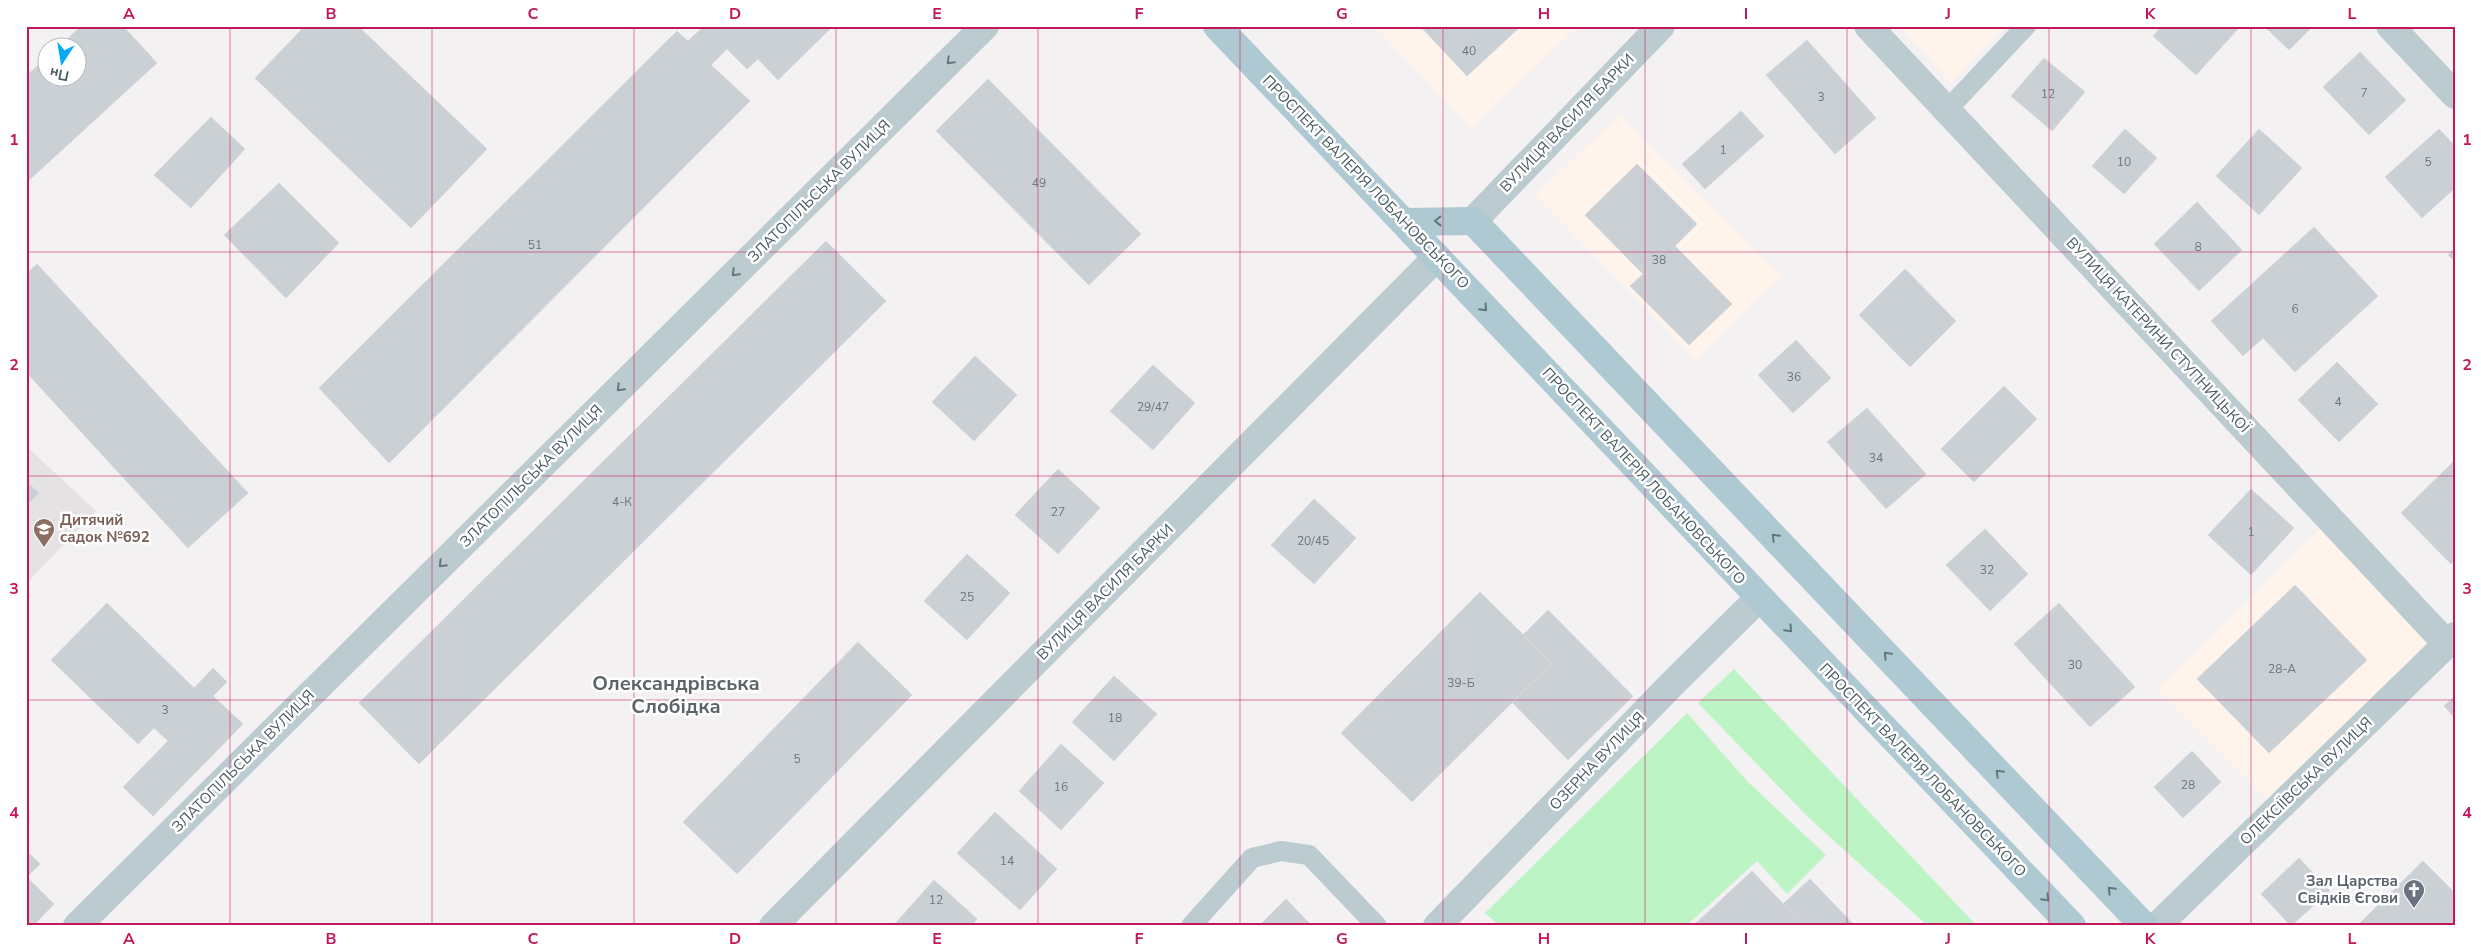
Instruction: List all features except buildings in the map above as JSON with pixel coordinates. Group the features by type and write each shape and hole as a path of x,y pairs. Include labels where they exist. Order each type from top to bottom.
{"main road":[{"name":"ПРОСПЕКТ ВАЛЕРІЯ ЛОБАНОВСЬКОГО","path":"1218,26 2072,926"},
{"path":"1402,222 1473,220 2144,926"}],"street":[{"name":"ЗЛАТОПІЛЬСЬКА ВУЛИЦЯ","path":"77,926 985,26"},
{"name":"ВУЛИЦЯ ВАСИЛЯ БАРКИ","path":"1473,220 1661,26"},
{"name":"ВУЛИЦЯ КАТЕРИНИ СТУПНИЦЬКОЇ","path":"1868,26 2451,640"},
{"path":"2390,26 2455,95"},
{"name":"ВУЛИЦЯ ВАСИЛЯ БАРКИ","path":"773,926 1437,257"},
{"name":"ОЗЕРНА ВУЛИЦЯ","path":"1437,926 1671,685 1759,598"},
{"name":"ОЛЕКСІЇВСЬКА ВУЛИЦЯ","path":"2158,926 2451,640"}],"lane":[{"path":"1947,110 2026,26"},
{"path":"1191,926 1252,858 1281,851 1309,855 1378,926"}],"shaded area":[{"path":"1374,26 1578,26 1472,128"},
{"path":"1899,26 2006,26 1951,83"},
{"path":"1620,115 1782,276 1696,359 1535,195"},
{"name":"Дитячий садок №692","path":"26,446 96,511 26,584"},
{"path":"2320,529 2422,632 2425,641 2423,653 2272,804 2157,689"}],"green space":[{"path":"1734,669 1977,926 1928,926 1809,818 1698,703"},
{"path":"1687,713 1748,782 1826,855 1787,894 1757,861 1686,926 1500,926 1485,913"}],"place":[{"name":"Дитячий садок №692","path":"44,548"},
{"name":"Зал Царства Свідків Єгови","path":"2414,909"}],"district":[{"name":"Олександрівська Слобідка","path":"676,694"}]}
